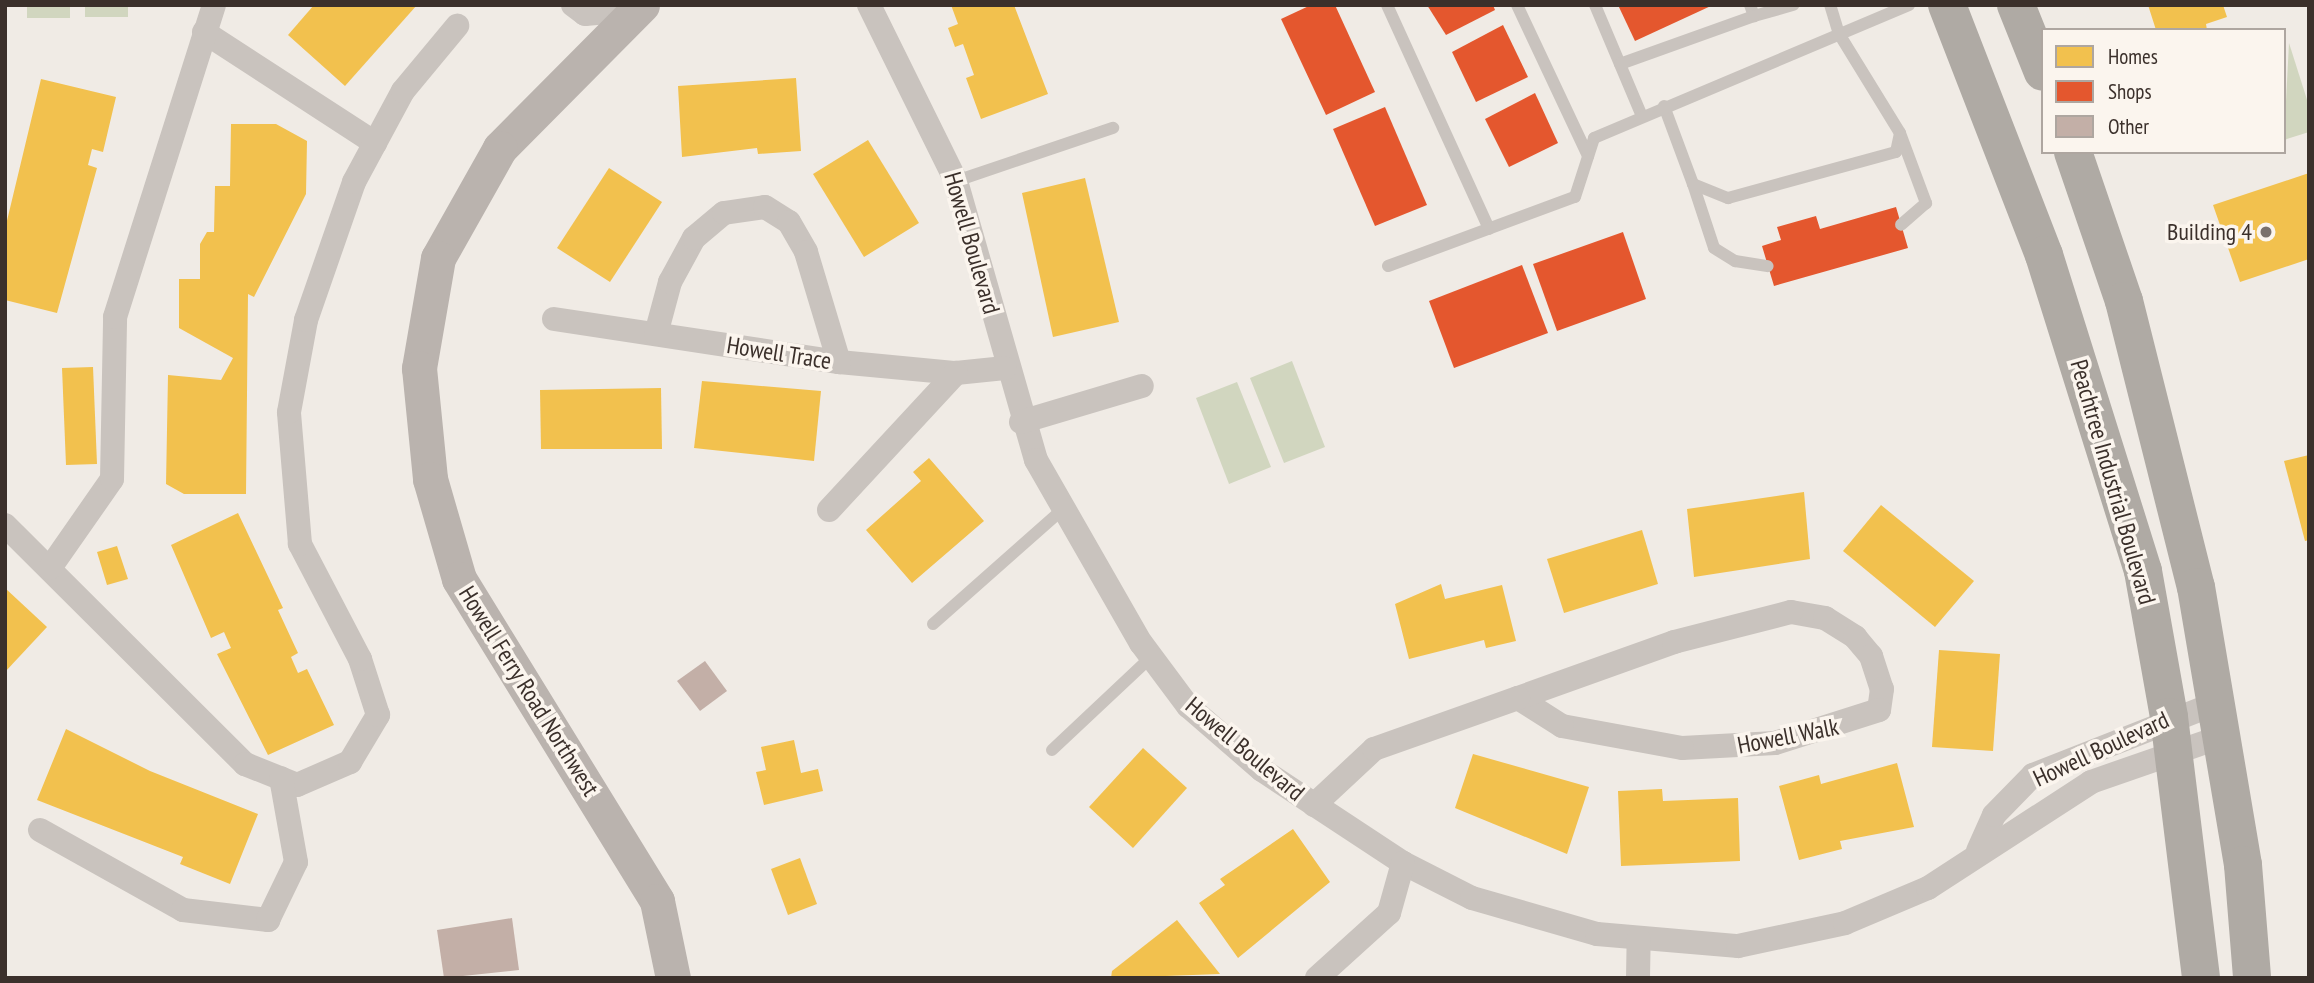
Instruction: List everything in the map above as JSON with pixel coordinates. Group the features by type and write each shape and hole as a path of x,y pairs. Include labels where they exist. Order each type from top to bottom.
{"highway":[{"name":"Peachtree Industrial Boulevard","path":"1948,5 2014,170 2088,387 2143,571 2171,733 2201,978"},
{"path":"2017,5 2041,67"},
{"name":"Peachtree Industrial Boulevard","path":"2074,154 2164,444 2220,719 2252,978"}],"street":[{"path":"50,568 112,479 115,317 214,5"},
{"path":"572,5 585,14 628,10"},
{"name":"Howell Boulevard","path":"869,5 956,181 1021,422 1062,510 1151,657 1188,706 1314,805 1403,863 1472,898 1597,934 1738,946 1845,923 1928,888 1978,851 2171,733 2220,719"},
{"name":"Howell Ferry Road Northwest","path":"628,10 500,148 438,258 419,368 430,479 459,579 657,901 673,978"},
{"path":"5,525 245,764 297,785 350,762 378,715 360,659 300,544 289,412 306,320 354,182 403,91 457,26"},
{"path":"204,32 375,143"},
{"path":"656,334 670,282 694,238 724,213 765,207 789,222 806,252 839,362"},
{"name":"Howell Trace","path":"554,318 839,362 956,373 1006,368"},
{"path":"829,510 956,373"},
{"path":"1021,422 1142,386"},
{"name":"Howell Walk","path":"1314,805 1374,750 1518,698 1674,642 1791,612 1825,618 1855,637 1871,656 1882,689 1879,710 1856,722 1736,748 1682,748 1588,734 1562,726 1518,698"},
{"name":"Howell Boulevard","path":"1978,851 1994,815 2033,775 2220,719"},
{"path":"40,830 183,910 268,920 296,862 281,778"},
{"path":"1317,978 1389,913 1403,863"},
{"path":"1638,978 1639,939"}],"lane":[{"path":"1387,5 1489,229"},
{"path":"1517,5 1588,156"},
{"path":"1595,5 1642,116"},
{"path":"1620,64 1752,11 1793,5"},
{"path":"1830,5 1839,34 1900,132 1926,203 1901,225"},
{"path":"1388,267 1574,197 1594,138 1664,106 1909,5"},
{"path":"1664,106 1714,248 1735,261 1768,265"},
{"path":"956,181 1113,128"},
{"path":"1693,184 1728,198 1896,152 1900,132"},
{"path":"933,624 1062,510"},
{"path":"1052,750 1151,657"}],"green space":[{"path":"27,5 70,5 70,18 27,18"},
{"path":"85,5 128,5 128,17 85,17"},
{"path":"2289,43 2309,106 2309,132 2286,139"},
{"path":"1292,361 1325,447 1284,463 1250,378"},
{"path":"1237,382 1271,467 1229,484 1196,398"}],"building: Homes":[{"path":"314,5 417,5 345,86 288,35"},
{"path":"951,5 1014,5 1048,94 981,119 966,78 974,75 963,44 955,47 948,28 958,24"},
{"path":"2148,5 2223,5 2227,17 2206,24 2207,28 2155,28"},
{"path":"796,78 801,151 758,154 757,148 682,157 678,86"},
{"path":"41,79 116,97 103,152 92,149 88,165 97,168 57,313 5,300 5,229"},
{"path":"231,124 276,124 307,141 306,194 254,297 248,294 246,494 184,494 166,484 168,375 221,380 233,358 179,328 179,279 200,279 200,244 207,232 214,232 215,186 230,186"},
{"path":"868,140 919,223 864,257 813,174"},
{"path":"609,168 662,202 610,282 557,248"},
{"name":"Building 4","path":"2309,173 2309,259 2240,282 2213,205"},
{"path":"1085,178 1119,322 1053,337 1022,193"},
{"path":"93,367 97,464 66,465 62,368"},
{"path":"702,381 821,391 814,461 694,448"},
{"path":"661,388 662,449 541,449 540,390"},
{"path":"2309,455 2309,540 2305,541 2284,461"},
{"path":"929,458 984,521 912,583 866,530 921,481 913,472"},
{"path":"1804,492 1810,559 1694,577 1687,509"},
{"path":"1881,505 1974,581 1935,627 1843,551"},
{"path":"238,513 283,608 278,610 298,653 291,657 298,673 307,669 334,725 268,755 217,654 231,648 224,632 211,638 171,545"},
{"path":"1642,530 1658,584 1564,613 1547,559"},
{"path":"117,546 128,579 107,585 97,552"},
{"path":"1441,584 1445,599 1502,585 1516,641 1486,648 1484,640 1409,659 1395,604"},
{"path":"5,588 47,627 5,672"},
{"path":"1939,650 2000,654 1993,751 1932,747"},
{"path":"66,729 150,771 258,814 230,884 180,864 183,857 37,800"},
{"path":"794,740 801,773 818,769 823,791 764,805 756,772 766,770 761,747"},
{"path":"1143,748 1187,788 1133,848 1089,807"},
{"path":"1473,754 1589,787 1567,854 1455,808"},
{"path":"1897,763 1914,827 1840,841 1842,849 1799,860 1779,786 1819,775 1821,784"},
{"path":"1662,789 1663,801 1738,798 1740,861 1621,866 1618,791"},
{"path":"1293,829 1330,882 1238,958 1199,903 1225,885 1220,879"},
{"path":"800,858 817,904 788,915 771,869"},
{"path":"1177,920 1220,974 1111,978 1112,971"}],"building: Shops":[{"path":"1311,5 1335,5 1375,92 1326,115 1281,19"},
{"path":"1427,5 1493,5 1495,10 1446,35"},
{"path":"1618,5 1713,5 1635,41"},
{"path":"1503,25 1528,77 1476,102 1452,52"},
{"path":"1535,93 1558,143 1509,167 1485,119"},
{"path":"1385,107 1427,205 1375,226 1333,129"},
{"path":"1896,207 1908,248 1774,286 1762,246 1781,240 1777,227 1816,216 1820,229"},
{"path":"1623,232 1646,299 1557,331 1533,264"},
{"path":"1522,265 1548,333 1454,368 1429,301"}],"building: Other":[{"path":"705,661 727,691 700,711 677,681"},
{"path":"512,918 519,970 444,978 437,930"}],"place":[{"name":"Building 4","path":"2266,232"}]}
